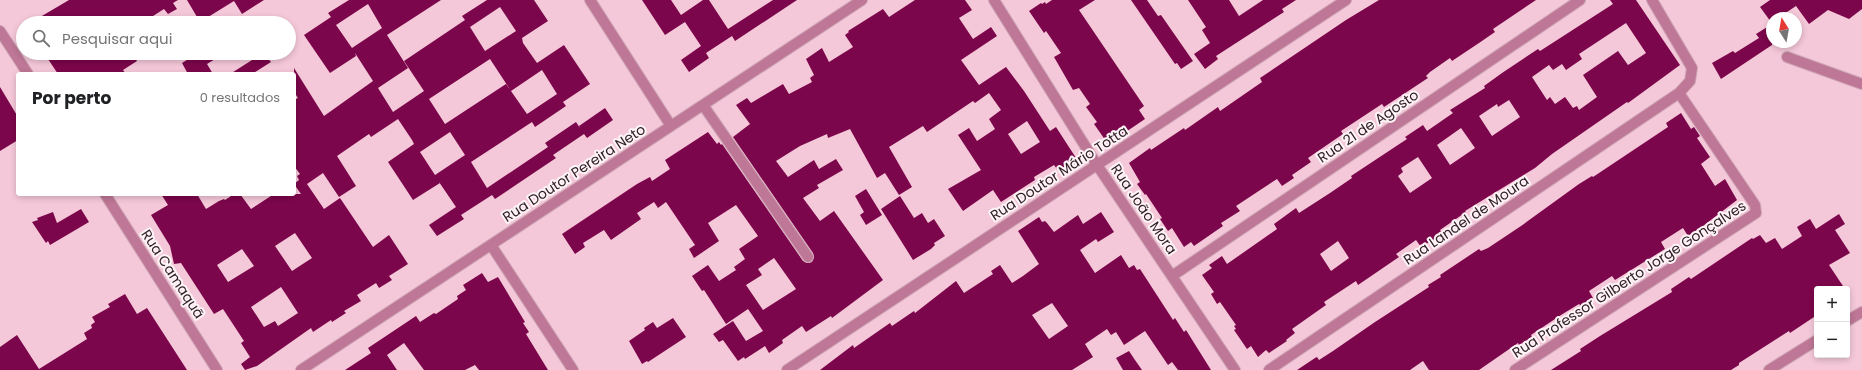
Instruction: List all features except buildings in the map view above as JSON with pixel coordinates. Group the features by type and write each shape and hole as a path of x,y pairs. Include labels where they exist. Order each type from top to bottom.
{"street":[{"path":"590,0 671,126"},
{"name":"Rua Doutor Pereira Neto","path":"301,370 862,0"},
{"name":"Rua João Mora","path":"994,0 1097,165 1235,370"},
{"name":"Rua Doutor Mário Totta","path":"787,370 1346,0"},
{"name":"Rua 21 de Agosto","path":"1172,276 1580,0"},
{"name":"Rua Landel de Moura","path":"1269,370 1679,92 1690,81 1692,68 1652,0"},
{"path":"0,31 16,56"},
{"path":"1787,57 1862,84"},
{"path":"19,60 27,72"},
{"name":"Rua Professor Gilberto Jorge Gonçalves","path":"1515,370 1755,215 1757,210 1679,92"},
{"path":"703,105 808,257"},
{"name":"Rua Camaquã","path":"106,196 217,370"},
{"path":"491,245 573,370"},
{"path":"1850,319 1862,312"},
{"path":"1769,370 1814,342"}]}
